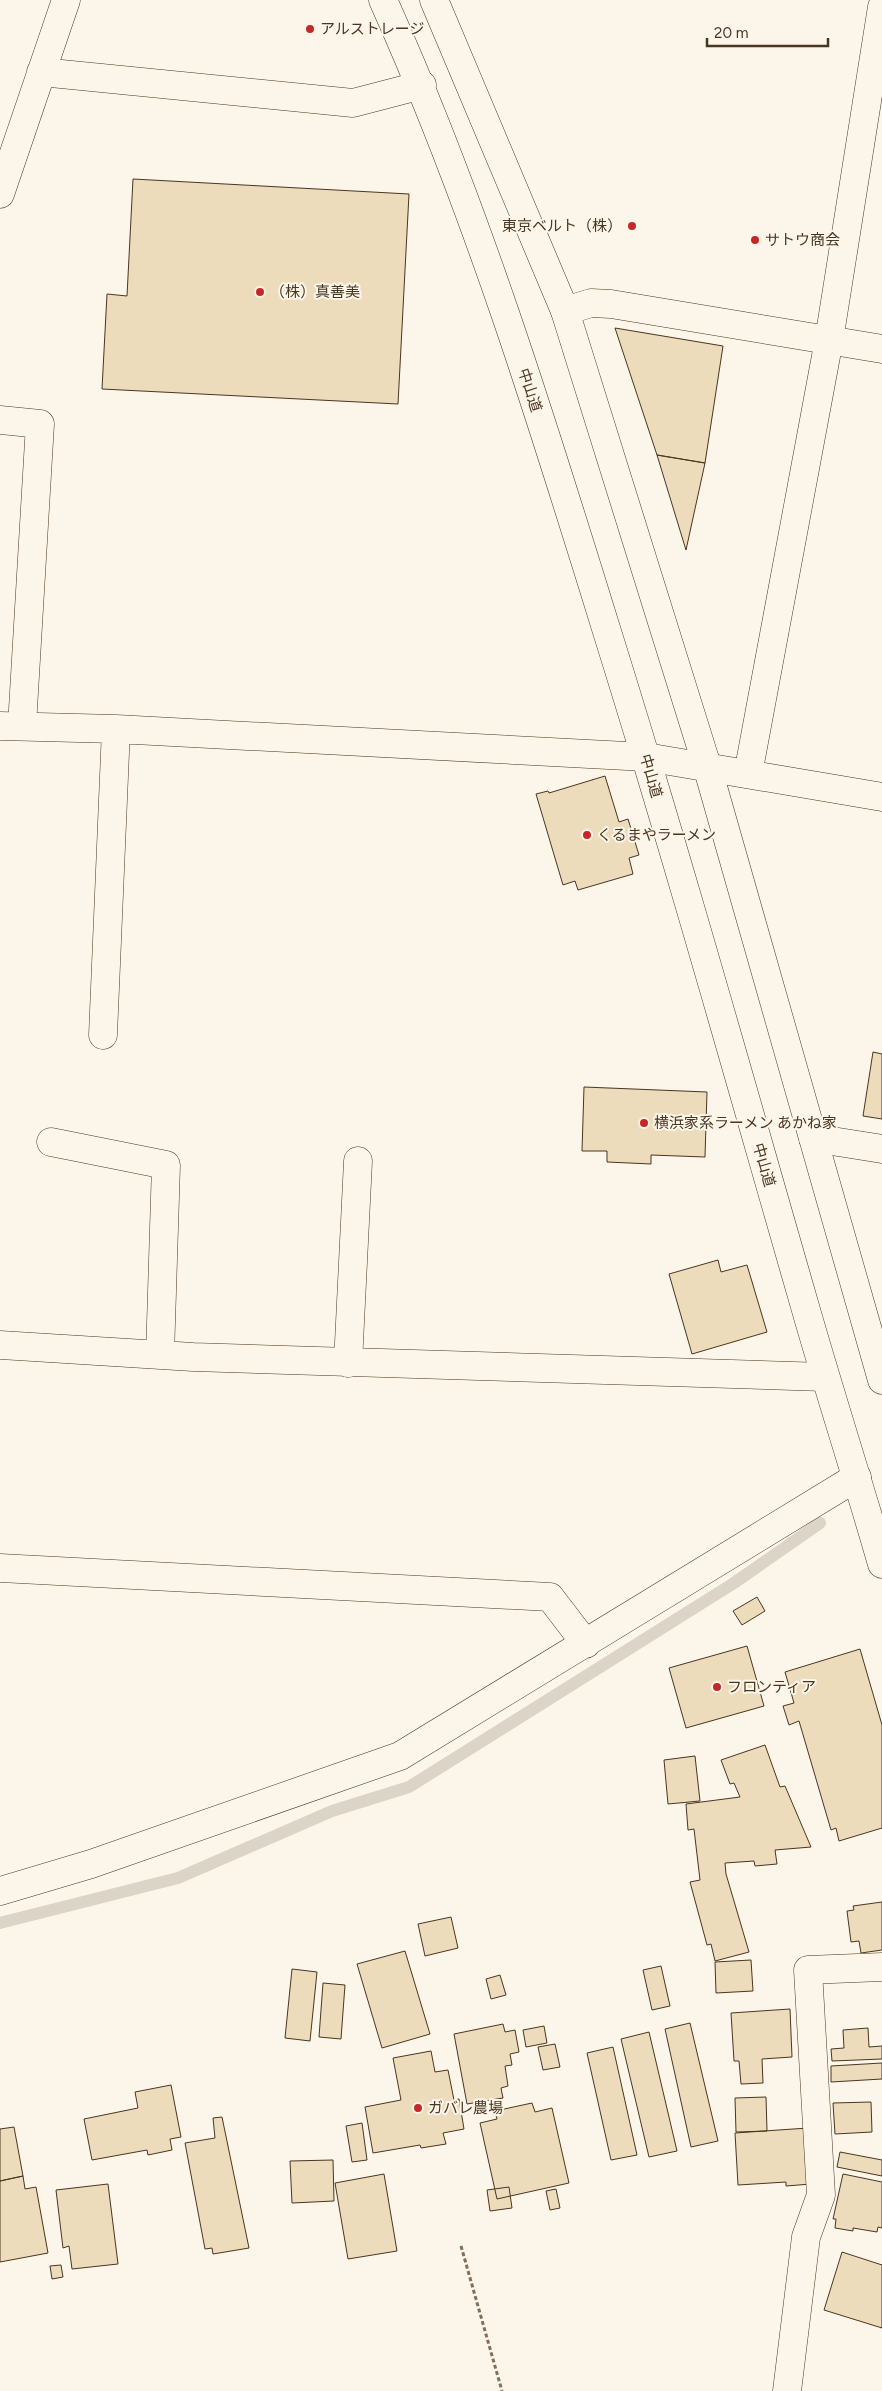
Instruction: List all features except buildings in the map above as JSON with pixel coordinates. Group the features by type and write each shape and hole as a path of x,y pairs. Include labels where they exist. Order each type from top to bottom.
{"main road":[{"path":"0,194 66,0"},
{"name":"中山道","path":"384,0 422,85 512,335 571,516 646,757 825,1378 857,1477 882,1564"},
{"path":"434,0 565,311 707,766 882,1380"},
{"path":"748,774 828,340 882,8"},
{"path":"41,72 353,103 422,85"},
{"path":"565,311 592,303 610,304 882,349"},
{"path":"0,420 40,424 11,726 116,729 646,757 882,797"},
{"path":"103,1035 116,729"},
{"path":"813,1138 882,1148"},
{"path":"51,1142 166,1166 160,1355"},
{"path":"348,1363 358,1161"},
{"path":"0,1345 160,1355 348,1363 825,1378"},
{"path":"0,1891 90,1864 400,1756 857,1477"},
{"path":"0,1568 550,1597 586,1644"},
{"path":"787,2391 806,2237 821,2195 808,1970 882,1967"}],"path":[{"path":"461,2246 502,2391"}],"waterway":[{"path":"0,1923 178,1878 332,1811 409,1787 734,1583 820,1523"}],"place":[{"name":"アルストレージ","path":"310,29"},
{"name":"東京ベルト（株）","path":"632,226"},
{"name":"サトウ商会","path":"755,240"},
{"name":"（株）真善美","path":"260,292"},
{"name":"くるまやラーメン","path":"587,835"},
{"name":"横浜家系ラーメン あかね家","path":"644,1123"},
{"name":"フロンティア","path":"717,1687"},
{"name":"ガバレ農場","path":"418,2108"}]}
